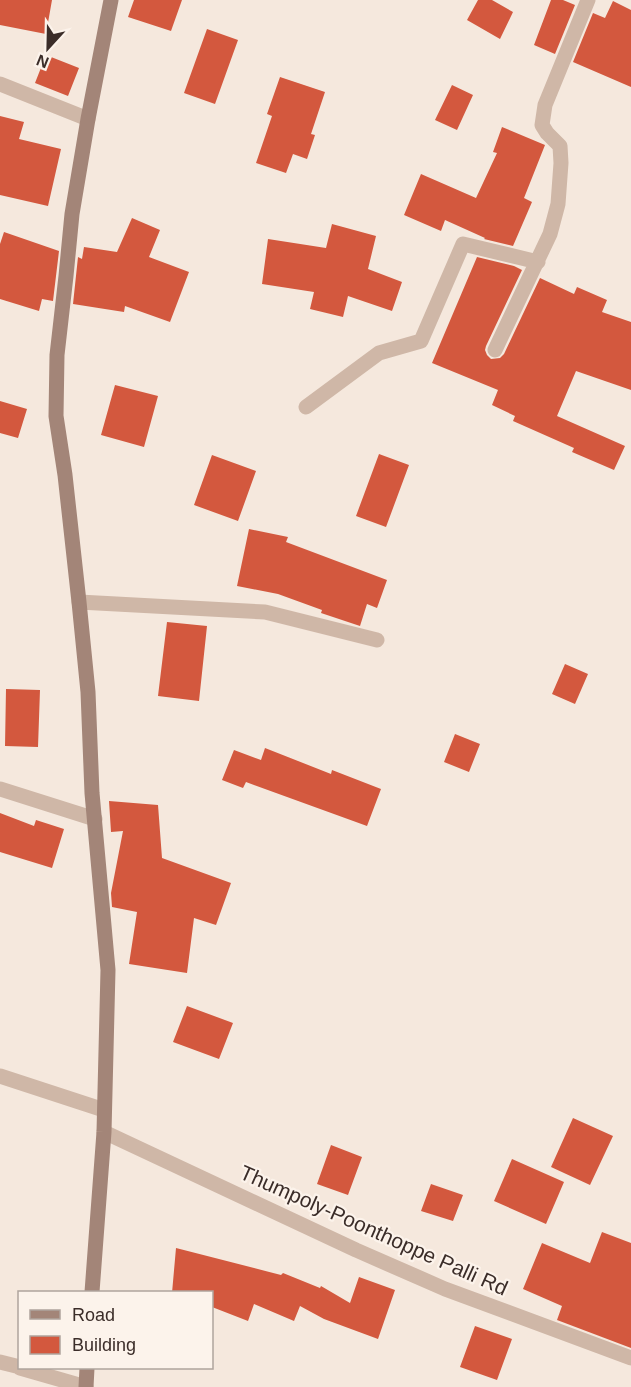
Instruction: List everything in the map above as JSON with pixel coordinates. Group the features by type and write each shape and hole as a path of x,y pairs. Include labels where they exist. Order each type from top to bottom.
{"main road":[{"path":"92,1291 104,1132 108,970 92,793 88,692 56,416 57,355 72,214 111,0"},
{"path":"86,1387 87,1369"}],"street":[{"path":"495,350 538,262 550,234 558,204 560,146 542,125 543,115 588,0"},
{"path":"0,84 88,120"},
{"path":"306,407 379,353 421,341 463,244 538,262"},
{"path":"79,602 265,612 377,640"},
{"path":"0,789 95,819"},
{"path":"0,1076 104,1110"},
{"name":"Thumpoly-Poonthoppe Palli Rd","path":"104,1132 445,1289 631,1358"},
{"path":"0,1362 18,1366"},
{"path":"27,1369 86,1387"}],"building":[{"path":"0,0 52,0 46,34 0,25"},
{"path":"134,0 182,0 171,31 128,17"},
{"path":"478,0 492,0 513,12 500,39 467,20"},
{"path":"551,0 563,0 575,5 555,54 534,45"},
{"path":"613,1 631,10 631,87 573,62 593,13 605,18"},
{"path":"207,29 238,40 215,104 184,93"},
{"path":"46,55 79,68 68,96 35,83"},
{"path":"280,77 325,92 311,134 315,135 307,159 293,154 286,173 256,163 272,116 267,114"},
{"path":"452,85 473,95 457,130 435,120"},
{"path":"0,116 24,122 19,139 61,149 48,206 0,195"},
{"path":"502,127 545,145 524,198 532,202 513,246 484,239 445,220 441,231 404,215 421,174 476,198 497,153 493,152"},
{"path":"132,218 160,230 149,257 189,272 170,322 125,306 124,312 73,304 78,257 82,259 84,247 117,252"},
{"path":"332,224 376,236 368,269 402,282 392,311 348,296 343,317 310,309 314,292 262,284 268,239 326,248"},
{"path":"4,232 59,251 53,301 42,299 39,311 0,299 0,244"},
{"path":"477,257 522,270 486,346 485,350 491,359 500,358 504,354 540,278 574,294 577,287 607,300 602,312 631,322 631,390 576,371 557,416 625,446 614,470 572,452 574,448 513,421 515,416 492,405 498,390 432,363"},
{"path":"115,385 158,396 144,447 101,435"},
{"path":"0,401 27,409 18,438 0,433"},
{"path":"379,454 409,465 386,527 356,516"},
{"path":"212,455 256,471 238,521 194,505"},
{"path":"249,529 288,537 286,542 387,580 377,608 367,604 360,626 321,613 322,610 278,594 237,586"},
{"path":"167,622 207,626 199,701 158,696"},
{"path":"565,664 588,674 575,704 552,694"},
{"path":"6,689 40,690 38,747 5,746"},
{"path":"455,734 480,744 469,772 444,762"},
{"path":"265,748 331,774 332,770 381,789 367,826 246,782 243,788 222,780 234,750 261,760"},
{"path":"109,801 158,805 162,858 231,883 216,925 194,918 187,973 129,964 137,912 112,907 111,893 123,831 111,832"},
{"path":"0,813 34,826 36,820 64,829 52,868 0,852"},
{"path":"187,1006 233,1023 219,1059 173,1042"},
{"path":"573,1118 613,1136 590,1185 551,1167"},
{"path":"331,1145 362,1157 348,1195 317,1184"},
{"path":"512,1159 564,1182 546,1224 494,1201"},
{"path":"431,1184 463,1195 453,1221 421,1211"},
{"path":"602,1232 631,1243 631,1348 557,1320 562,1306 523,1289 542,1243 590,1263"},
{"path":"176,1248 281,1275 283,1273 320,1288 321,1286 350,1303 359,1277 395,1290 378,1339 324,1319 300,1306 294,1321 254,1304 248,1321 213,1307 213,1291 172,1291"},
{"path":"475,1326 512,1339 497,1380 460,1367"}]}
